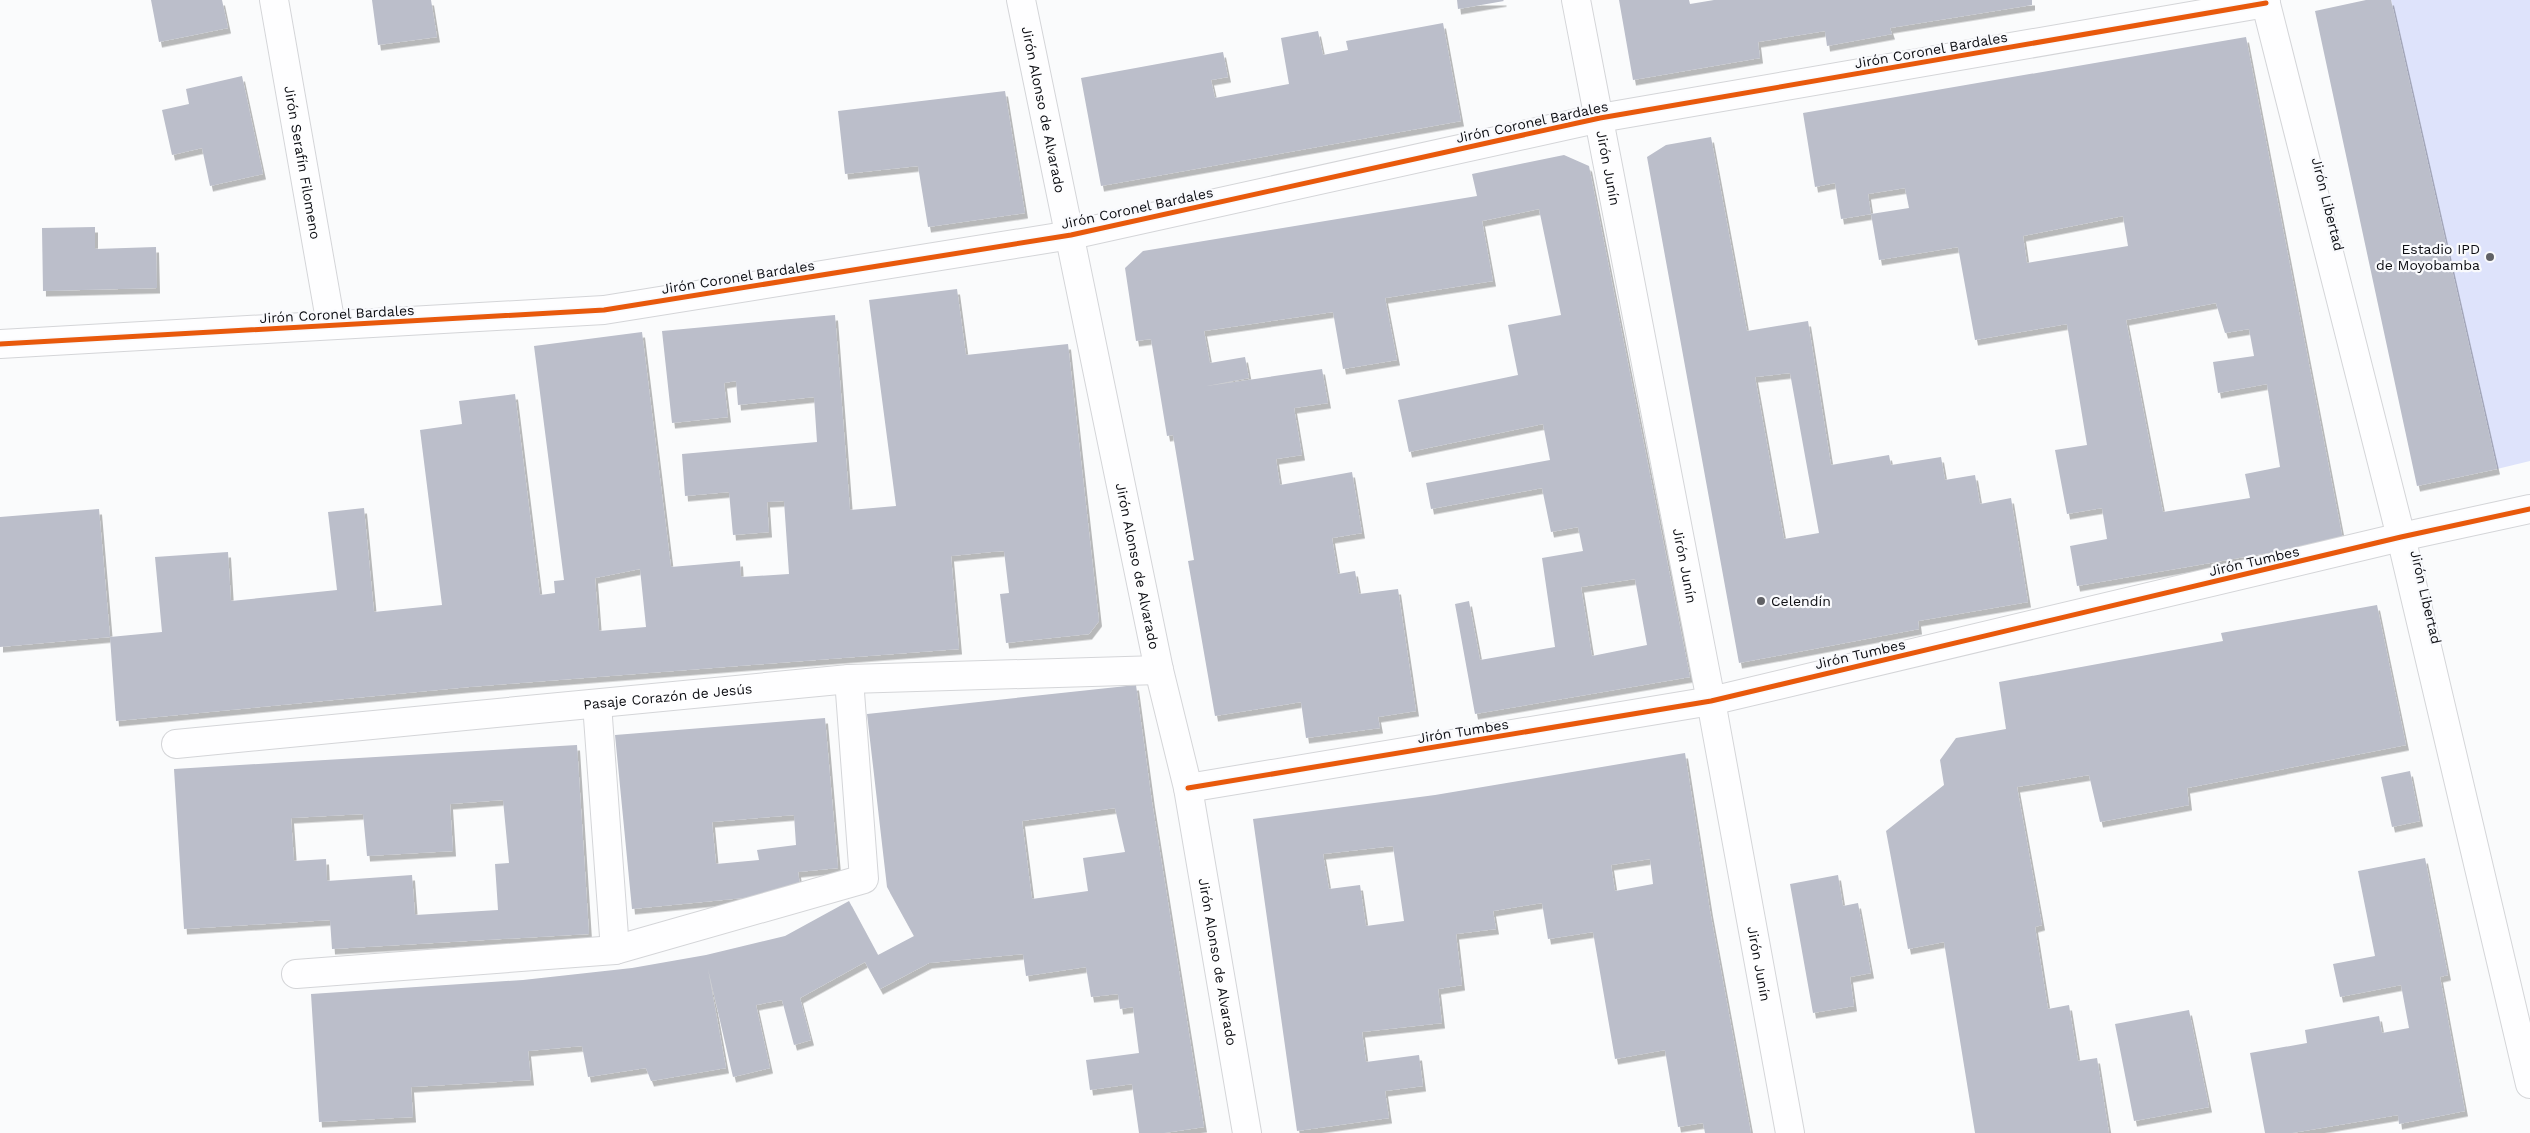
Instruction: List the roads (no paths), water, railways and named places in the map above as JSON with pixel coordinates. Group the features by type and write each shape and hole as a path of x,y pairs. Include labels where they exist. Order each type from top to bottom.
{"street":[{"name":"Jirón Serafín Filomeno","path":"274,0 331,325"},
{"name":"Jirón Alonso de Alvarado","path":"1022,0 1159,670 1188,788 1246,1133"},
{"name":"Jirón Junín","path":"1576,0 1711,701 1790,1133"},
{"name":"Jirón Coronel Bardales","path":"0,344 604,310 1071,235 1600,118 2266,2"},
{"name":"Jirón Libertad","path":"2266,2 2401,537 2530,1084"},
{"name":"Jirón Tumbes","path":"1188,788 1711,701 2401,537 2530,509"},
{"name":"Pasaje Corazón de Jesús","path":"176,744 849,679 1159,670"},
{"path":"296,974 615,950 864,879 849,679"},
{"path":"597,704 615,950"}],"place":[{"name":"Estadio IPD de Moyobamba","path":"2490,257"},
{"name":"Celendín","path":"1761,601"}]}
